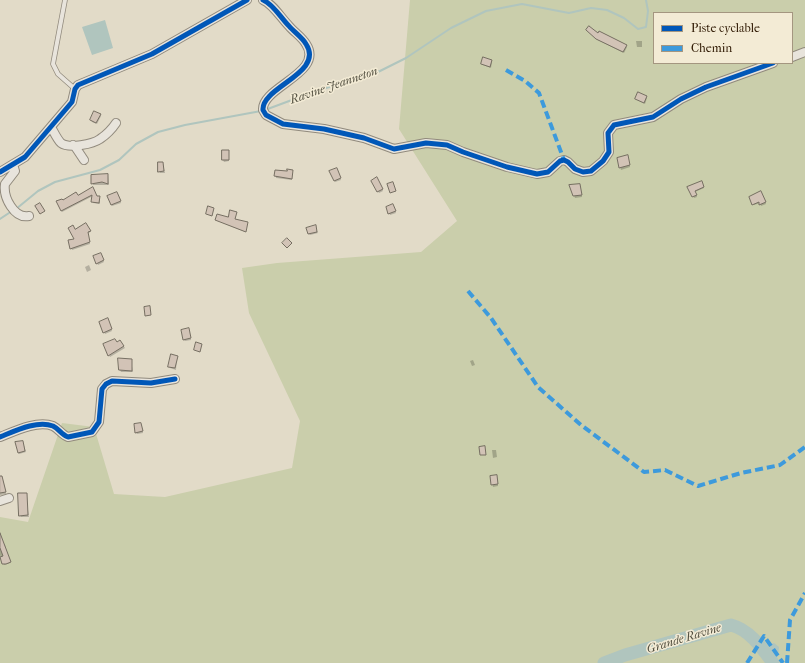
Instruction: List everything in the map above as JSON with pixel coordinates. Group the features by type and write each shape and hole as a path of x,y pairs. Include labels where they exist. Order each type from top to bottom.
{"street":[{"path":"0,172 25,157 72,102 75,89 78,86 152,54 247,0"},
{"path":"263,0 268,2 278,15 307,44 309,52 307,61 298,75 268,96 262,104 263,110 271,118 283,124 324,129 364,138 394,149 426,142 447,145 462,152 507,167 537,174 548,172 560,161 564,160 568,162 575,170 583,172 591,171 603,161 609,152 608,133 614,124 653,117 681,99 706,87 770,64"},
{"path":"793,57 805,52"},
{"path":"51,127 61,142 67,145 72,145 96,142 116,124"},
{"path":"72,145 76,148 84,160"},
{"path":"13,164 15,171 13,176 5,184 6,196 19,215 24,217 29,216"},
{"path":"0,437 17,429 45,425 53,427 68,437 92,432 99,422 102,389 106,384 112,381 151,383 175,379"},
{"path":"0,501 9,498"}],"lane":[{"path":"65,0 54,64 58,74 75,89"}],"green space":[{"path":"410,0 805,0 805,663 0,663 0,517 28,522 62,423 94,427 114,494 165,497 292,468 300,421 249,313 242,268 277,263 421,252 457,221 399,129"}],"water":[{"path":"105,20 113,48 92,55 82,27"},
{"path":"774,643 779,647 778,657 770,658 768,653 771,644"}],"building":[{"path":"589,26 598,33 599,31 627,45 623,52 596,39 586,30"},
{"path":"483,57 492,60 490,67 481,64"},
{"path":"638,92 647,96 644,103 635,99"},
{"path":"94,111 101,114 96,123 90,120"},
{"path":"222,150 229,150 229,160 222,160"},
{"path":"628,155 630,165 619,168 617,158"},
{"path":"158,162 163,162 164,171 158,172"},
{"path":"337,168 341,178 334,181 329,171"},
{"path":"287,169 293,170 292,179 274,176 275,170 287,171"},
{"path":"108,174 108,184 102,182 91,184 91,175"},
{"path":"377,177 383,189 377,192 371,181"},
{"path":"702,181 704,187 695,191 697,195 692,197 687,187"},
{"path":"393,182 396,191 390,193 387,184"},
{"path":"580,184 582,195 573,196 569,185"},
{"path":"93,187 97,196 100,196 99,203 91,202 92,195 61,211 56,201 63,200 76,192 78,195"},
{"path":"761,191 766,202 759,205 759,202 752,205 749,197"},
{"path":"117,192 121,201 111,205 107,196"},
{"path":"40,203 45,211 40,214 35,206"},
{"path":"393,204 396,211 388,214 386,207"},
{"path":"208,206 214,208 212,216 206,214"},
{"path":"230,210 237,212 235,219 248,222 246,232 215,220 217,214 228,217"},
{"path":"86,223 91,231 88,232 90,242 70,249 68,240 74,239 68,228 73,225 75,229"},
{"path":"316,225 317,232 308,234 306,228"},
{"path":"287,238 292,243 287,248 282,243"},
{"path":"101,253 104,260 96,264 93,256"},
{"path":"150,306 151,315 145,316 144,307"},
{"path":"108,318 112,329 103,333 99,322"},
{"path":"189,328 191,338 183,340 181,330"},
{"path":"115,339 117,342 120,340 124,346 108,356 103,344"},
{"path":"196,342 202,344 200,352 194,350"},
{"path":"171,354 178,356 175,368 168,367"},
{"path":"118,358 132,359 132,371 119,370"},
{"path":"141,423 143,431 135,433 134,424"},
{"path":"23,441 25,451 18,453 15,442"},
{"path":"485,446 486,455 480,455 479,447"},
{"path":"497,475 498,484 491,485 490,476"},
{"path":"0,476 2,476 6,492 0,493"},
{"path":"18,493 27,493 28,515 19,516"},
{"path":"0,533 11,562 6,564 2,564 0,557 3,556 0,548"}],"waterway":[{"name":"Ravine Jeanneton","path":"265,110 316,91 376,73 406,58 451,28 486,11 522,4 569,13 591,8 607,10 624,18 638,29 646,27 648,11 646,0"},
{"name":"Ravine Jeanneton","path":"16,209 38,191 55,182 100,170 119,160 136,144 158,132 185,125 261,111"},
{"name":"Ravine Jeanneton","path":"0,219 12,211"},
{"name":"Grande Ravine","path":"604,663 625,655 731,625 738,627 750,635 773,663"}],"marked path":[{"path":"506,70 525,81 539,93 564,160"},
{"path":"468,291 491,318 538,387 581,425 644,472 665,470 698,486 741,473 780,465 805,447"},
{"path":"787,663 790,620 805,593"},
{"path":"747,663 764,636 783,663"}],"cycle path":[{"path":"0,172 25,157 72,102 75,89 78,85 152,54 247,0"},
{"path":"263,0 274,8 302,39 310,54 307,63 300,72 272,94 265,102 263,110 266,115 283,124 324,129 364,138 394,149 426,143 447,145 507,167 537,174 548,172 560,161 564,160 575,169 583,172 591,171 603,161 609,152 608,133 614,125 653,117 681,99 706,87 770,64"},
{"path":"0,437 19,429 40,424 53,426 68,437 92,432 99,422 102,389 106,384 112,381 151,383 175,379"}]}
